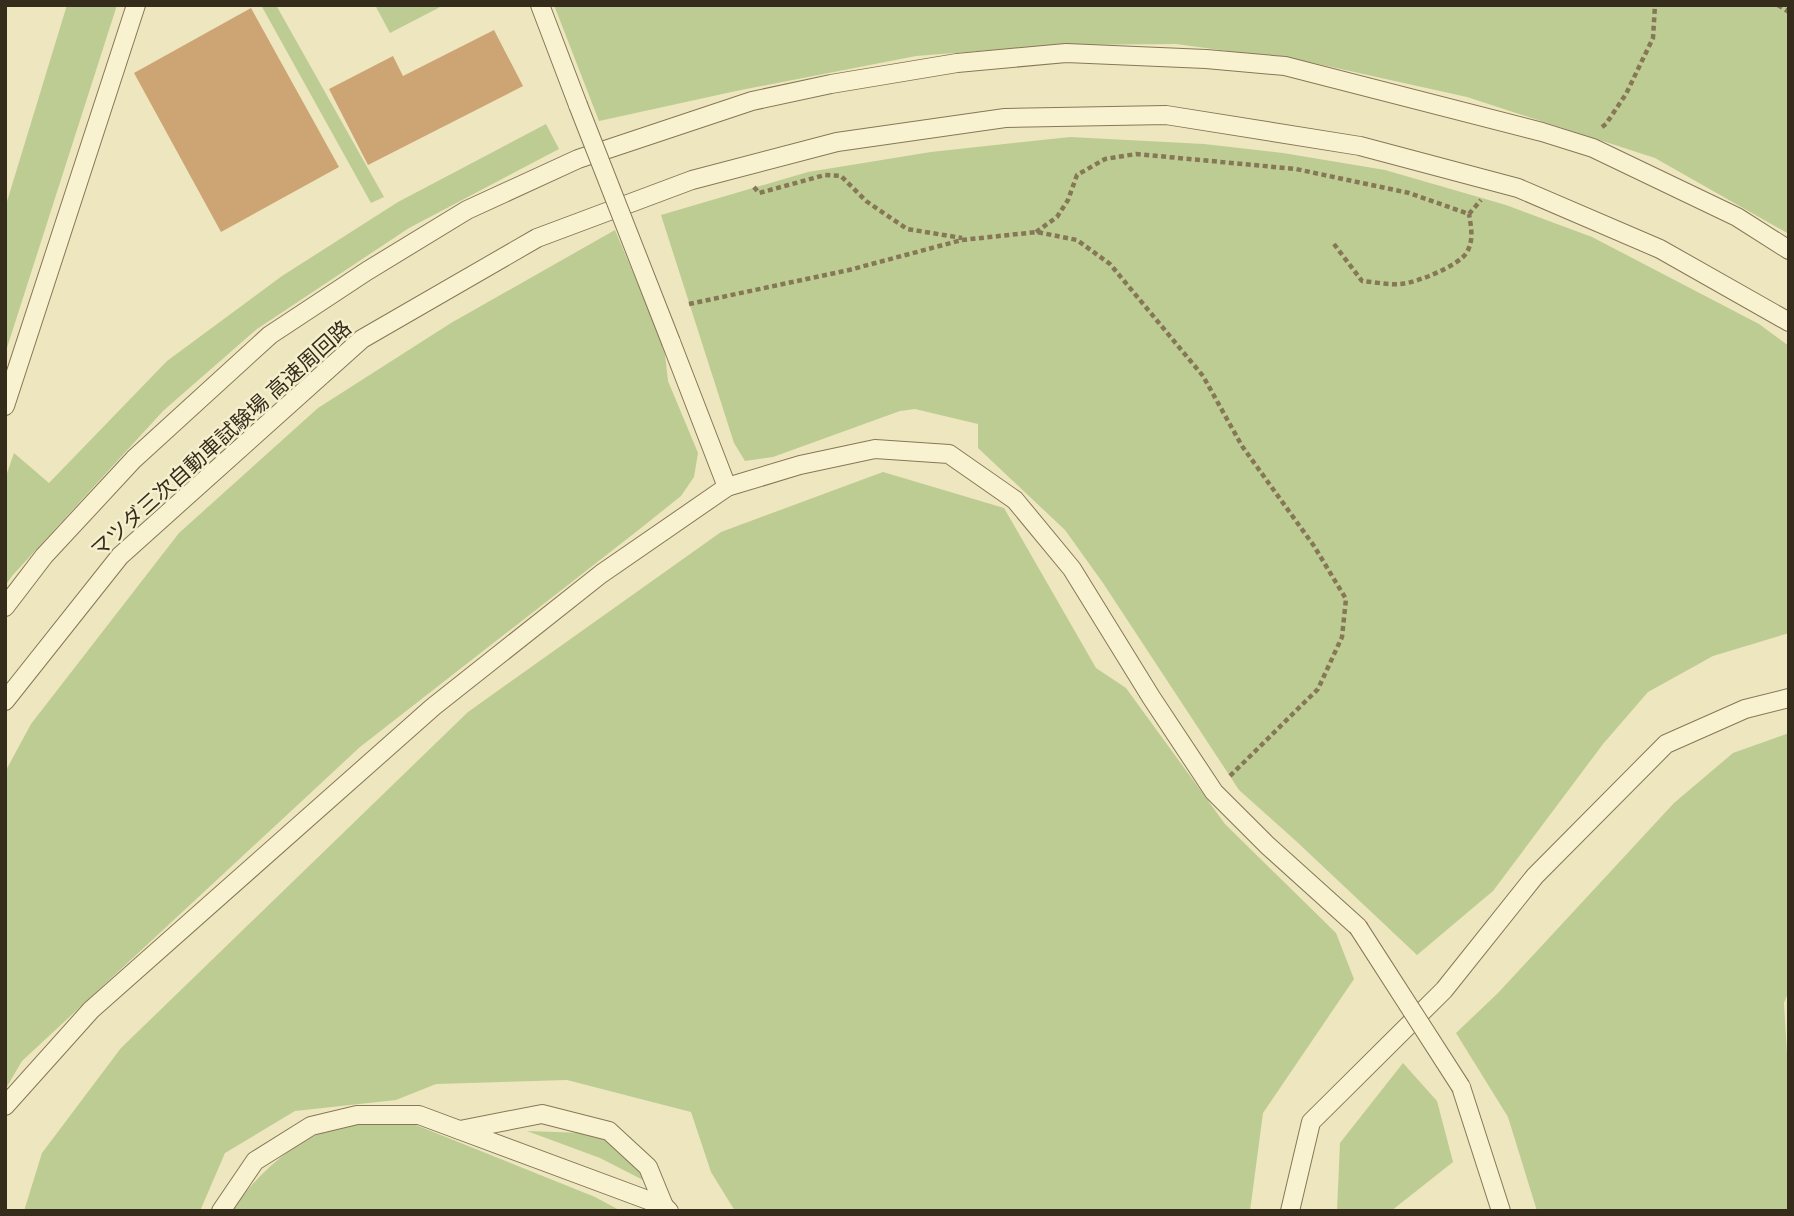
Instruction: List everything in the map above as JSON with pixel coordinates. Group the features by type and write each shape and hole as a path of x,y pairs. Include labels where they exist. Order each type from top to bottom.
{"lane":[{"path":"5,406 135,5"},
{"path":"540,5 727,487"},
{"path":"5,607 44,556 134,459 270,335 367,271 467,210 578,159 751,101 831,84 957,63 1066,53 1206,59 1285,66 1437,104 1593,148 1737,217 1789,250"},
{"name":"マツダ三次自動車試験場 高速周回路","path":"5,701 120,556 362,339 537,238 692,180 837,142 1005,118 1166,116 1360,146 1518,188 1660,248 1789,322"},
{"path":"5,1106 91,1010 433,707 601,574 727,487 800,466 875,449 949,454 1015,500 1072,569 1151,697 1214,792 1358,927 1461,1087 1501,1211"},
{"path":"1290,1211 1311,1122 1444,989 1535,876 1666,744 1745,709 1789,698"},
{"path":"460,1130 542,1114 609,1131 648,1167 665,1209"},
{"path":"221,1211 255,1161 311,1126 357,1115 419,1115 665,1209"}],"path":[{"path":"1578,143 1606,124 1626,94 1653,38 1655,5"},
{"path":"1778,5 1789,12"},
{"path":"1035,233 1057,217 1068,200 1077,175 1105,159 1136,154 1296,169 1409,193 1469,214"},
{"path":"738,168 759,193 825,175 841,176 866,201 907,229 970,239"},
{"path":"1469,214 1497,182"},
{"path":"1334,244 1362,281 1399,285 1448,268 1467,252 1472,230 1469,214"},
{"path":"689,304 849,270 970,239 1035,233 1077,240 1110,264 1203,376 1242,446 1314,546 1346,599 1342,637 1318,689 1214,792"}],"green space":[{"path":"67,5 117,5 5,354 5,208"},
{"path":"261,5 276,5 384,197 371,203"},
{"path":"375,5 444,5 390,33"},
{"path":"554,5 1789,5 1789,234 1655,158 1467,97 1309,62 1176,44 1055,45 916,56 599,121"},
{"path":"546,124 559,149 409,228 257,329 163,411 5,586 5,479 14,453 49,483 167,361 282,276 398,202"},
{"path":"1070,137 1204,144 1283,153 1385,170 1506,205 1592,237 1759,324 1789,346 1789,633 1713,656 1648,692 1603,744 1493,891 1417,955 1239,790 1103,583 1065,530 978,448 978,424 915,409 900,411 773,457 745,461 734,443 661,215 808,172 931,152"},
{"path":"615,230 664,346 668,381 698,453 694,477 681,496 360,747 22,1061 5,1090 5,772 31,724 179,533 318,408 451,323"},
{"path":"883,472 1004,508 1096,668 1126,688 1225,824 1336,933 1354,979 1263,1113 1250,1211 735,1211 711,1172 691,1112 567,1080 436,1084 396,1100 295,1111 225,1153 200,1211 24,1211 42,1153 121,1048 468,712 721,532"},
{"path":"1789,733 1789,990 1784,1003 1789,1088 1789,1211 1537,1211 1508,1117 1456,1033 1498,993 1674,803 1733,753"},
{"path":"1403,1063 1437,1101 1453,1162 1391,1211 1337,1211 1340,1143"},
{"path":"368,1120 411,1123 595,1197 621,1211 232,1211 260,1177 296,1146 326,1131"},
{"path":"527,1131 583,1133 611,1142 634,1158 645,1181 600,1158"}],"building":[{"path":"251,8 339,167 221,232 134,73"},
{"path":"494,30 523,86 368,165 329,89 393,56 403,76"}]}
